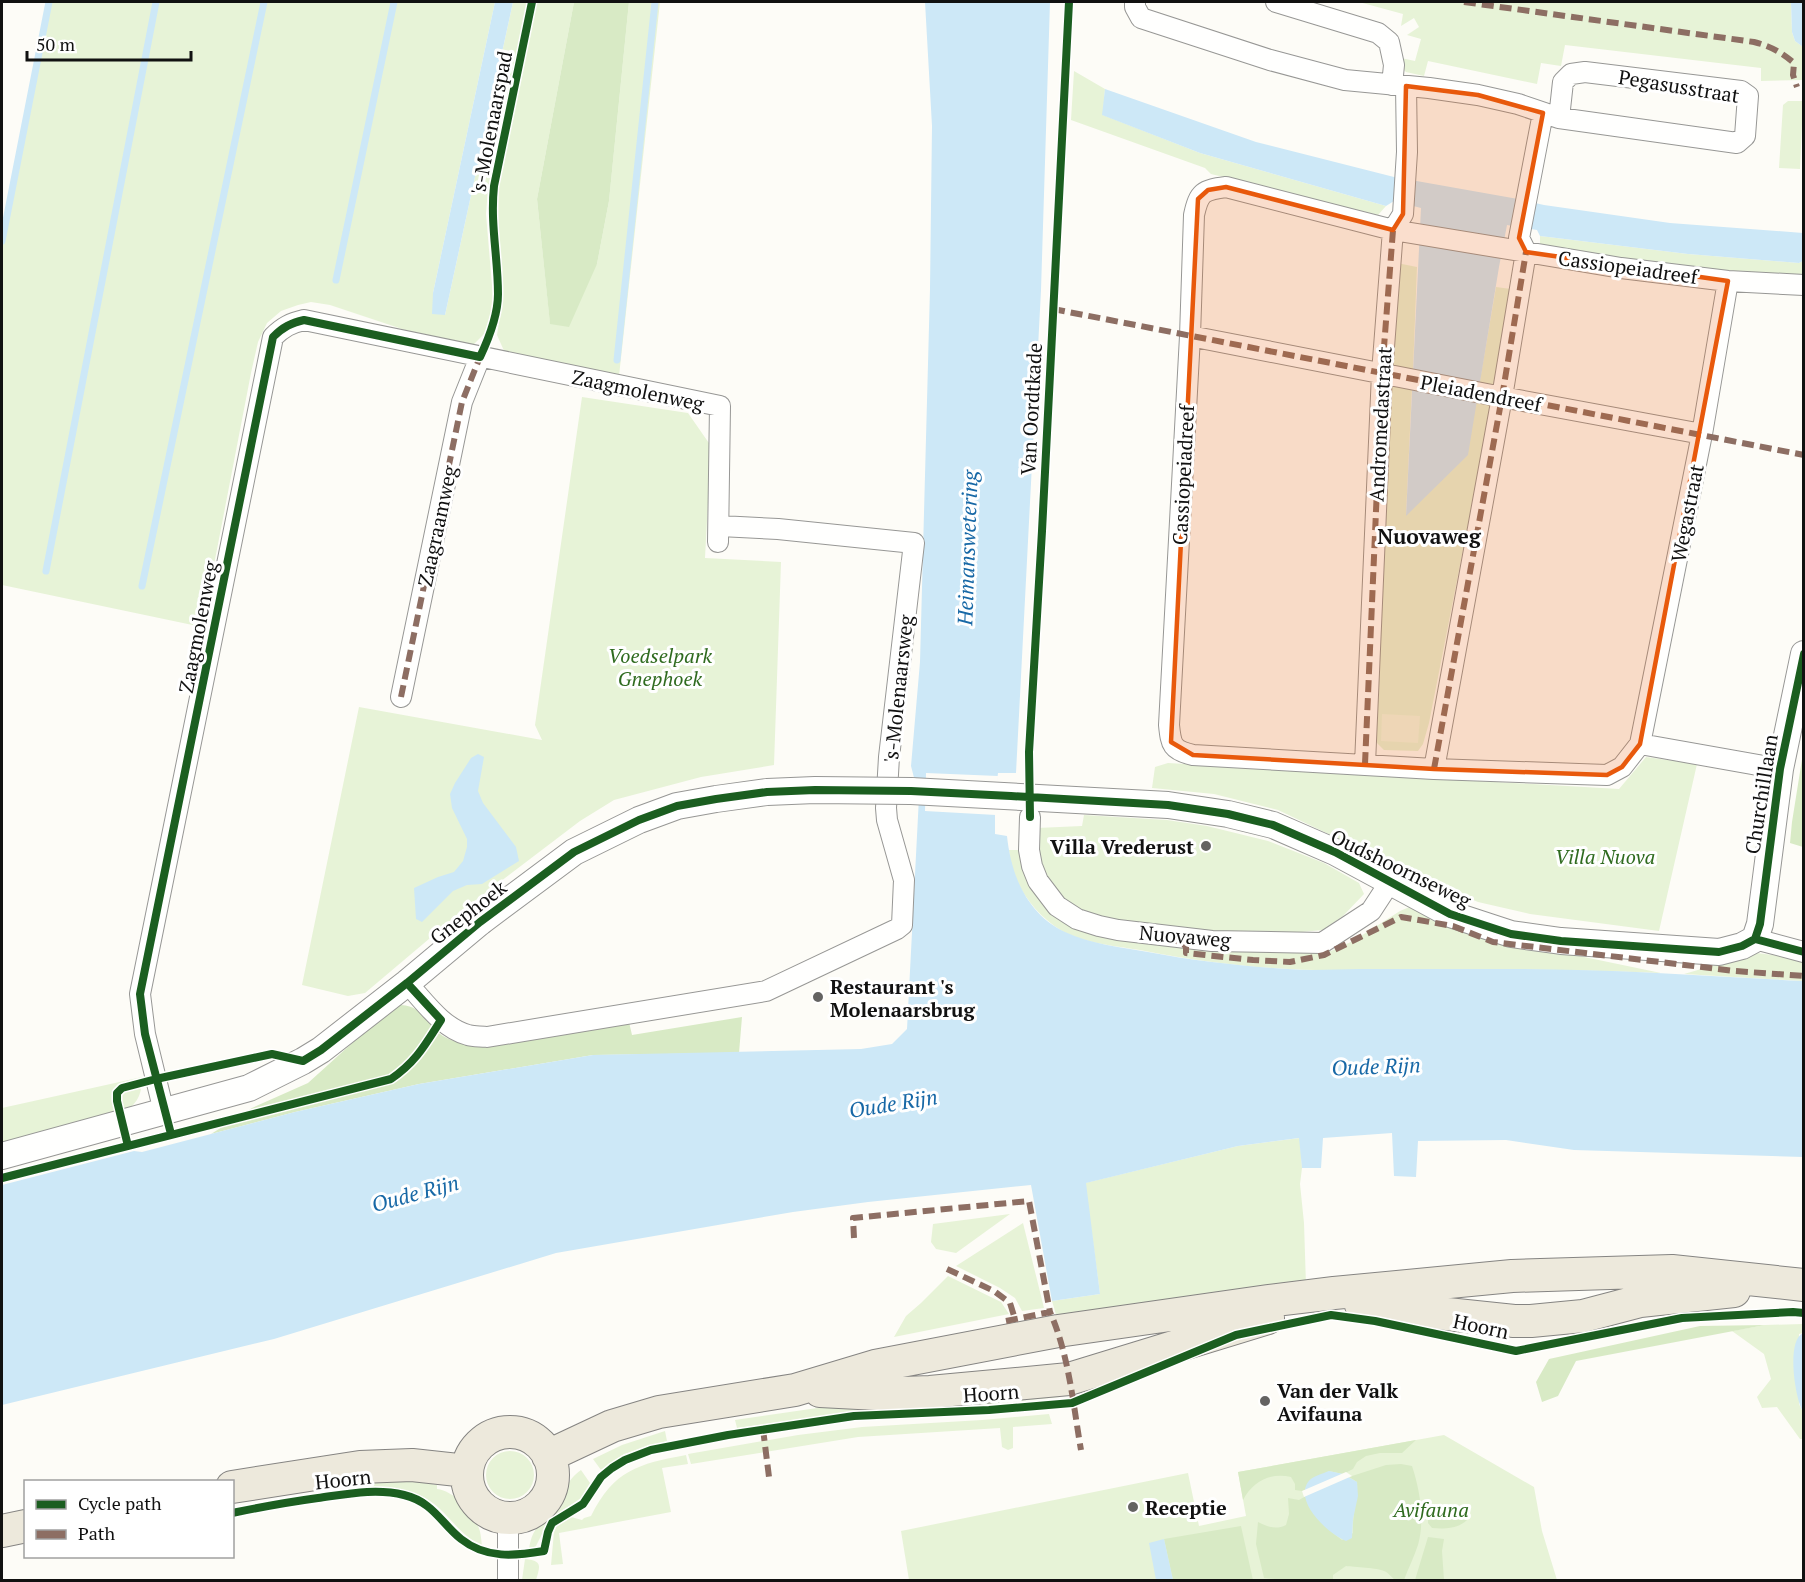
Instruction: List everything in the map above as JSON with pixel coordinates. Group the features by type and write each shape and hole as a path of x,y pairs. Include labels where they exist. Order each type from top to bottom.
{"main road":[{"name":"Hoorn","path":"548,1456 612,1426 659,1412 795,1390 875,1366 1058,1331 1334,1293 1512,1276 1672,1271 1803,1286"},
{"name":"Hoorn","path":"795,1390 878,1394 930,1392 1069,1379 1253,1321 1328,1305 1369,1305 1531,1321 1583,1316 1650,1300 1803,1286"},
{"path":"515,1433 531,1438 548,1456 553,1482 546,1499 534,1512 517,1518 508,1518 491,1514 477,1504 469,1488 467,1471 469,1462 483,1442 498,1434 515,1433"},
{"name":"Hoorn","path":"234,1487 360,1467 412,1465 467,1471"},
{"path":"2,1531 24,1526"}],"street":[{"name":"Pegasusstraat","path":"1135,2 1135,7 1142,18 1259,56 1344,80 1478,95 1518,104 1551,116 1737,143 1745,136 1748,96 1741,91 1586,72 1571,74 1563,82 1551,116"},
{"path":"1276,2 1378,33 1389,42 1399,86"},
{"name":"Andromedastraat","path":"1365,764 1382,374 1407,152 1399,86"},
{"path":"1434,769 1502,397 1516,246 1531,175 1551,116"},
{"name":"Cassiopeiadreef","path":"1640,744 1622,767 1607,775 1434,769 1193,755 1179,752 1171,742 1169,725 1190,336 1194,215 1198,199 1209,190 1226,187 1398,222 1416,234 1516,246 1621,268 1728,281 1803,285"},
{"name":"Wegastraat","path":"1640,744 1702,434 1728,281"},
{"name":"Zaagmolenweg","path":"164,1112 145,1034 140,994 273,337 291,324 304,320 720,406 719,534"},
{"name":"Pleiadendreef","path":"1190,336 1702,434"},
{"name":"Zaagraamweg","path":"401,697 462,402 480,357"},
{"name":"'s-Molenaarsweg","path":"407,982 441,1020 453,1029 469,1035 487,1037 766,991 902,925 904,880 887,820 886,808 889,757 914,543 778,529 719,534"},
{"name":"Churchilllaan","path":"1755,939 1760,924 1780,769 1803,654"},
{"path":"1640,744 1780,769"},
{"name":"Gnephoek","path":"2,1156 249,1088 303,1061 321,1050 480,922 574,852 639,820 677,806 767,792 911,791"},
{"name":"Oudshoornseweg","path":"911,791 1168,805 1228,814 1273,825 1335,852 1450,914 1511,934 1562,941 1710,952 1742,946 1755,939"},
{"name":"Nuovaweg","path":"1030,817 1029,850 1032,866 1038,881 1057,906 1077,919 1118,930 1212,940 1322,943 1371,910 1390,882"},
{"path":"1755,939 1803,952"},
{"path":"508,1518 508,1581"}],"highlighted area":[{"path":"1406,86 1478,95 1543,113 1519,238 1526,252 1728,281 1640,744 1622,767 1607,775 1434,769 1193,755 1171,742 1198,199 1208,190 1226,187 1393,230 1403,214"}],"green space":[{"path":"49,2 495,2 433,293 445,315 513,2 528,2 488,188 486,214 493,297 485,333 472,346 429,338 330,305 311,302 281,311 267,323 258,342 251,373 202,627 2,585 2,241"},
{"path":"537,2 574,2 537,199 550,323 597,264 609,201 629,2 660,2 619,376 505,353 497,335 503,297 496,208"},
{"path":"574,2 629,2 609,201 597,264 569,327 550,324 537,199"},
{"path":"1359,2 1791,2 1792,32 1795,41 1803,47 1803,80 1761,81 1761,68 1565,45 1561,66 1541,63 1537,84 1428,61 1424,76 1406,72 1401,67 1401,58 1415,61 1421,39 1407,35 1419,27 1414,18 1401,26 1403,14"},
{"path":"1074,71 1105,89 1103,115 1200,153 1386,206 1378,215 1211,174 1205,168 1071,120"},
{"path":"1788,101 1803,101 1800,169 1779,168 1783,105"},
{"path":"1540,236 1688,254 1799,263 1803,261 1803,276 1671,264 1540,247"},
{"path":"1397,263 1417,267 1413,370 1392,366"},
{"path":"1496,287 1511,289 1496,389 1479,386"},
{"path":"1390,383 1412,387 1406,515 1477,398 1492,402 1429,723 1423,744 1418,751 1384,750 1377,743 1373,716"},
{"name":"Voedselpark Gnephoek","path":"582,397 688,413 711,446 705,558 781,562 774,765 701,777 614,800 580,821 468,906 365,993 348,996 302,985 359,707 542,740 535,725"},
{"path":"1382,714 1420,716 1418,743 1381,741"},
{"path":"1803,753 1804,847 1790,843"},
{"name":"Villa Nuova","path":"1646,757 1697,764 1659,931 1530,914 1478,902 1421,878 1278,810 1214,794 1152,788 1155,767 1168,763 1619,789"},
{"path":"1084,815 1167,820 1207,826 1268,841 1324,863 1359,883 1364,894 1343,916 1323,930 1291,933 1289,938 1138,927 1101,921 1062,901 1037,860 1037,828 1082,826"},
{"path":"1009,850 1023,850 1052,910 1288,951 1331,951 1353,941 1400,911 1414,905 1565,953 1661,973 1531,969 1289,969 1217,963 1102,944 1062,931 1033,907 1019,886"},
{"path":"1757,953 1802,959 1803,981 1684,974"},
{"path":"401,1005 416,1009 437,1032 449,1039 485,1046 629,1022 632,1035 742,1017 739,1053 593,1055 419,1084 211,1134 252,1108 308,1083 392,1007"},
{"path":"142,1077 139,1096 126,1111 2,1145 2,1108"},
{"path":"1300,1138 1302,1168 1300,1184 1306,1285 1057,1318 1052,1301 1100,1294 1085,1183 1238,1146"},
{"path":"1010,1214 956,1253 936,1249 931,1242 933,1224"},
{"path":"1023,1223 1044,1308 1022,1311 1015,1298 956,1266"},
{"path":"948,1276 1001,1302 1009,1314 894,1337 906,1316"},
{"path":"1803,1324 1803,1333 1799,1334 1799,1404 1803,1412 1803,1439 1800,1439 1777,1407 1762,1408 1757,1397 1771,1379 1764,1354 1732,1331 1765,1325"},
{"path":"1765,1325 1576,1361 1558,1396 1542,1402 1536,1382 1549,1359 1700,1326"},
{"path":"1058,1388 1060,1397 989,1404 903,1407 737,1428 735,1420 838,1405"},
{"path":"1049,1414 1052,1424 1013,1427 1013,1448 1008,1450 1002,1447 1000,1428 858,1437 691,1464 688,1454 798,1435 862,1427"},
{"path":"665,1431 667,1441 624,1454 601,1470 593,1459 622,1445"},
{"name":"Avifauna","path":"1444,1435 1534,1487 1542,1531 1557,1580 909,1580 901,1531 1188,1473 1199,1526 1246,1516 1238,1472"},
{"path":"1416,1440 1402,1453 1380,1453 1366,1456 1357,1462 1353,1469 1343,1474 1329,1471 1308,1483 1302,1491 1295,1490 1291,1477 1270,1477 1257,1483 1243,1500 1238,1472"},
{"path":"510,1451 527,1458 534,1475 527,1492 510,1499 493,1492 486,1475 493,1458"},
{"path":"686,1455 688,1464 662,1468 671,1512 559,1533 563,1564 551,1565 556,1527 571,1517 582,1520 591,1516 609,1488 629,1472 654,1462"},
{"path":"1386,1465 1412,1466 1421,1515 1418,1545 1404,1580 1395,1580 1381,1570 1346,1566 1333,1575 1333,1580 1264,1578 1256,1544 1258,1522 1272,1527 1286,1525 1289,1514 1288,1498 1299,1500 1306,1496 1315,1515 1342,1540 1353,1533 1357,1482 1349,1477"},
{"path":"581,1470 590,1483 581,1498 549,1520 536,1546 529,1549 536,1528 553,1511 569,1482"},
{"path":"390,1477 437,1485 437,1489 456,1497 475,1520 480,1531 482,1545 470,1538 431,1501 410,1491 387,1487 352,1488 351,1479"},
{"path":"1446,1510 1461,1512 1467,1520 1455,1527 1432,1528 1428,1523 1430,1514"},
{"path":"1241,1526 1253,1580 1173,1580 1164,1539"},
{"path":"1428,1537 1444,1539 1442,1551 1444,1580 1415,1580"},
{"path":"525,1559 535,1561 539,1565 536,1580 522,1580"}],"water":[{"path":"495,2 513,2 445,315 432,314 433,293"},
{"path":"925,2 1050,2 1041,290 1016,773 998,773 995,798 995,834 1007,836 1012,865 1023,892 1031,904 1052,924 1065,932 1085,939 1106,945 1235,965 1306,970 1587,970 1803,981 1803,1157 1574,1150 1506,1140 1418,1141 1416,1177 1394,1176 1392,1133 1323,1138 1321,1168 1302,1168 1299,1138 1238,1146 1086,1183 1100,1294 1052,1301 1031,1185 793,1212 556,1253 274,1339 2,1405 2,1185 134,1151 142,1152 295,1112 419,1084 593,1055 861,1049 892,1044 907,1029 919,797 911,766 920,662 930,289 932,126"},
{"path":"1791,2 1803,2 1803,47 1795,41 1792,32"},
{"path":"1105,89 1256,142 1394,177 1544,205 1670,223 1803,233 1803,261 1799,263 1688,254 1540,236 1537,230 1507,225 1468,455 1406,516 1421,208 1394,201 1386,206 1200,153 1102,115"},
{"path":"478,754 484,757 478,791 483,803 516,847 519,861 482,884 467,885 453,891 422,922 416,919 414,888 454,872 463,861 467,839 452,808 450,794 471,758"},
{"path":"1803,1333 1803,1412 1797,1395 1793,1358 1798,1338"},
{"path":"1329,1471 1343,1474 1357,1482 1358,1496 1352,1538 1346,1541 1331,1532 1315,1517 1306,1499 1305,1490 1308,1482"},
{"path":"1164,1539 1173,1580 1156,1580 1149,1543"}],"pier":[{"path":"926,773 998,776 996,815 925,811"},
{"path":"1346,1472 1352,1476 1304,1497 1302,1491"}],"waterway":[{"path":"2,241 49,2"},
{"path":"46,571 156,2"},
{"path":"142,586 264,2"},
{"path":"336,280 394,2"},
{"path":"617,360 655,2"}],"marked path":[{"path":"1464,2 1754,42 1775,50 1794,63 1793,75 1797,87"},
{"path":"1365,764 1382,373 1393,230"},
{"path":"1434,769 1526,252"},
{"path":"1053,309 1804,455"},
{"path":"401,697 462,402 480,357"},
{"path":"1167,936 1186,946 1186,953 1290,962 1324,955 1401,917 1453,926 1493,942 1735,971 1804,976"},
{"path":"854,1238 853,1218 1029,1201 1050,1312"},
{"path":"947,1269 994,1291 1010,1303 1015,1319"},
{"path":"1006,1321 1050,1312 1066,1362 1081,1450"},
{"path":"763,1429 769,1477"}],"cycle path":[{"name":"'s-Molenaarspad","path":"171,1134 145,1034 140,994 273,337 287,326 304,320 480,357 492,327 498,302 493,214 494,186 532,2"},
{"name":"Van Oordtkade","path":"1030,817 1029,752 1069,2"},
{"path":"1755,939 1760,924 1780,769 1804,654"},
{"path":"128,1146 117,1101 117,1093 122,1088 272,1054 303,1061 321,1050 480,922 574,852 639,820 677,806 767,792 911,791 1168,805 1228,814 1273,825 1335,852 1450,914 1511,934 1561,941 1719,952 1742,946 1755,939 1804,952"},
{"path":"2,1178 391,1079 414,1059 441,1020 407,983"},
{"path":"234,1513 351,1493 393,1493 414,1498 430,1508 461,1539 480,1550 512,1555 533,1553 544,1551 552,1523 583,1504 601,1477 625,1460 651,1450 728,1435 854,1416 989,1410 1072,1403 1236,1335 1331,1315 1375,1321 1516,1351 1682,1318 1804,1313"}],"place":[{"name":"Villa Vrederust","path":"1206,846"},
{"name":"Restaurant 's Molenaarsbrug","path":"818,997"},
{"name":"Van der Valk Avifauna","path":"1265,1401"},
{"name":"Receptie","path":"1133,1507"}],"district":[{"name":"Nuovaweg","path":"1429,536"}],"water label":[{"name":"Heimanswetering","path":"967,548"},
{"name":"Oude Rijn","path":"1376,1066"},
{"name":"Oude Rijn","path":"893,1103"},
{"name":"Oude Rijn","path":"415,1193"}]}
